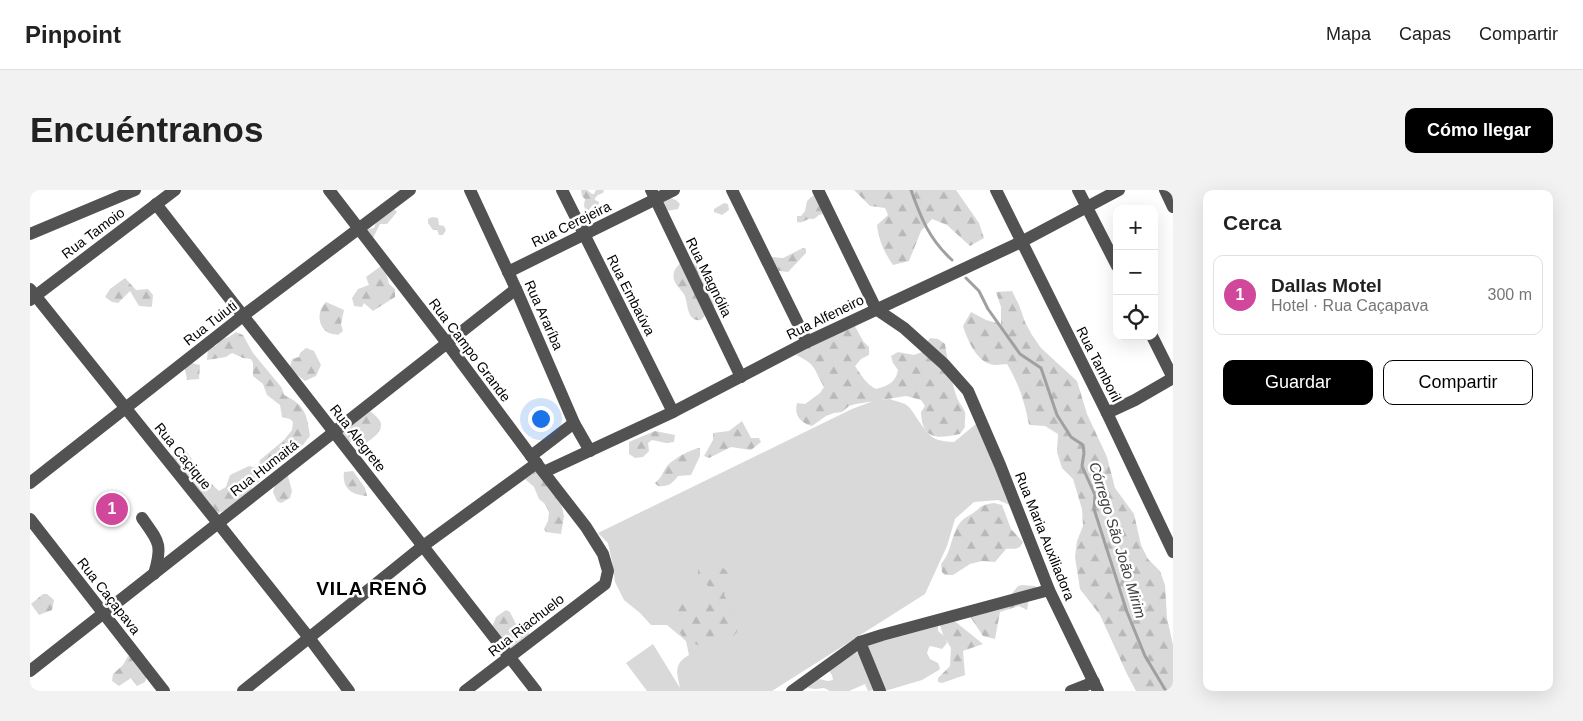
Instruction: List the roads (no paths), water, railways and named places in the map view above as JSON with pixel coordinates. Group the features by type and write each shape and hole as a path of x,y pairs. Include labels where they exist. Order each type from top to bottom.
{"street":[{"path":"30,234 135,190"},
{"name":"Rua Tamoio","path":"32,295 175,190"},
{"name":"Rua Campo Grande","path":"328,190 359,228 586,527 603,554 608,571 605,584"},
{"name":"Rua Tuiuti","path":"30,483 244,315 410,190"},
{"name":"Rua Araríba","path":"470,190 574,422 590,451"},
{"name":"Rua Embaúva","path":"562,190 673,412"},
{"name":"Rua Cerejeira","path":"508,272 584,235 653,195 674,190"},
{"path":"732,190 807,342"},
{"path":"818,190 876,309"},
{"name":"Rua Tamboril","path":"996,190 1107,413 1173,552"},
{"path":"1078,190 1113,258"},
{"name":"Rua Alfeneiro","path":"537,464 590,451 673,412 807,342 1021,242 1119,190"},
{"path":"1165,190 1173,207"},
{"name":"Rua Magnólia","path":"653,195 741,377"},
{"name":"Rua Alegrete","path":"156,204 536,691"},
{"name":"Rua Humaitá","path":"30,671 516,289"},
{"name":"Rua Caçique","path":"32,295 218,522 349,691"},
{"name":"Rua Maria Auxiliadora","path":"876,309 904,328 944,364 968,391 1000,465 1049,590 1096,686"},
{"path":"1107,413 1135,400 1173,378 1154,340"},
{"path":"243,691 424,546 537,464 574,422"},
{"path":"142,518 160,547 154,574"},
{"name":"Rua Caçapava","path":"30,519 164,691"},
{"name":"Rua Riachuelo","path":"465,691 605,584"},
{"path":"792,691 860,642 1049,590"},
{"path":"860,642 880,691"},
{"path":"1071,691 1096,686"}],"waterway":[{"name":"Córrego São João Mirim","path":"911,190 927,228 937,244 952,260"},
{"name":"Córrego São João Mirim","path":"966,278 979,291 988,309 1020,354 1041,368 1057,415 1071,437 1083,445 1082,466 1095,495 1094,509 1127,612 1145,656 1166,691"}],"place":[{"name":"Dallas Motel","path":"112,509"}],"district":[{"name":"VILA RENÔ","path":"372,588"}]}
